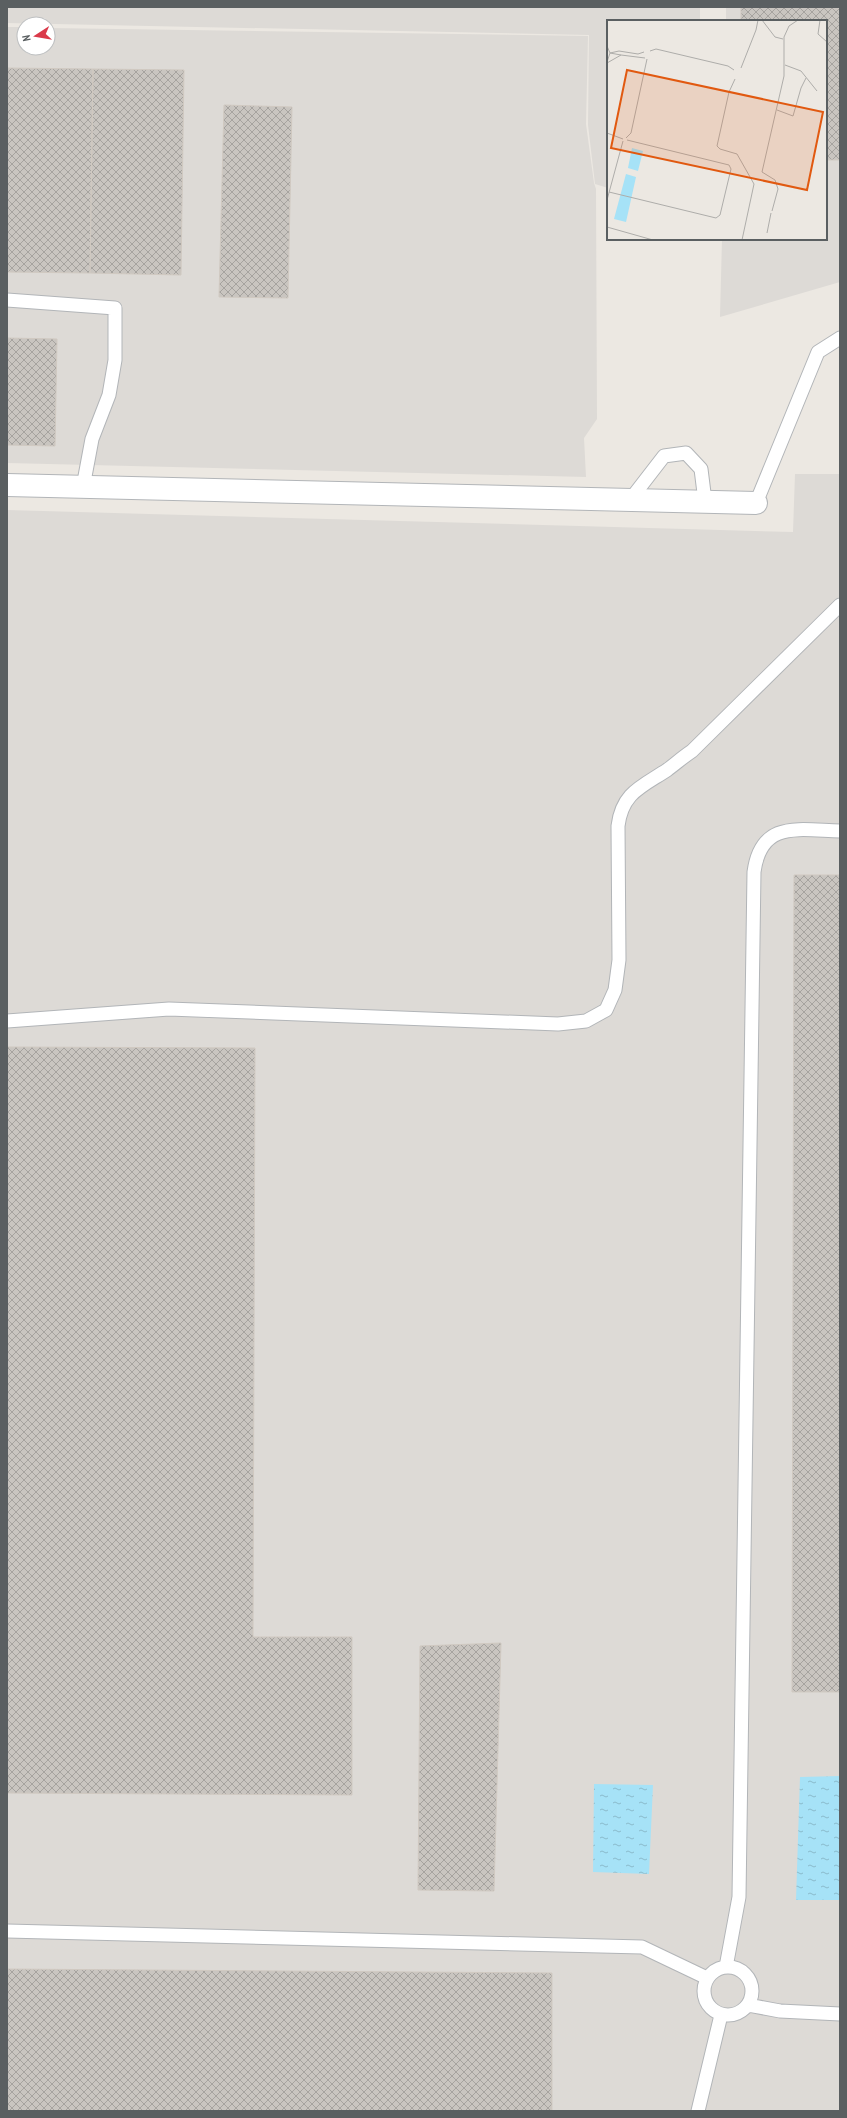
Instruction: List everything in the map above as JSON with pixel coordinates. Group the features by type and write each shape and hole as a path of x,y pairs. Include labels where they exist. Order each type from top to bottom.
{"street":[{"path":"7,485 756,503"}],"lane":[{"path":"7,300 114,308 115,360 109,395 92,439 83,487"},
{"path":"756,503 818,352 840,338"},
{"path":"630,500 664,456 686,453 702,469 705,502"},
{"path":"7,1020 169,1008 558,1024 586,1021 606,1010 616,990 619,960 618,826 619,814 624,801 634,791 667,770 692,751 840,605"},
{"path":"726,1967 739,1897 754,872 756,856 763,843 772,836 797,830 840,831"},
{"path":"7,1931 642,1947 708,1978"},
{"path":"726,1967 741,1971 751,1983 752,1990 748,2005 736,2014 721,2015 714,2012 705,2000 704,1985 708,1978 719,1968 726,1967"},
{"path":"748,2005 780,2011 840,2014"},
{"path":"698,2111 721,2015"}],"shaded area":[{"path":"7,7 700,7 700,20 607,20 607,188 595,184 588,125 589,35 56,24 56,16 16,16 16,23 7,23"},
{"path":"726,7 840,7 840,282 720,317 722,240 827,240 827,20 726,20"},
{"path":"7,27 16,27 16,56 56,56 56,28 588,36 586,124 596,189 597,419 584,438 586,477 7,463"},
{"path":"795,474 840,474 840,2111 7,2111 7,510 793,532"}],"water":[{"path":"840,1776 840,1900 796,1900 800,1777"},
{"path":"594,1784 653,1785 649,1874 593,1872"}],"building":[{"path":"741,7 840,7 840,160 827,160 827,20 741,20"},
{"path":"7,68 93,69 90,273 7,272"},
{"path":"93,69 184,70 181,275 90,273"},
{"path":"224,105 292,107 288,298 219,297"},
{"path":"7,338 57,339 55,446 7,445"},
{"path":"794,875 840,875 840,1692 792,1692"},
{"path":"7,1047 255,1048 253,1637 352,1637 352,1795 7,1793"},
{"path":"501,1643 494,1891 418,1890 420,1646"},
{"path":"7,1969 552,1973 552,2111 7,2111"}]}
